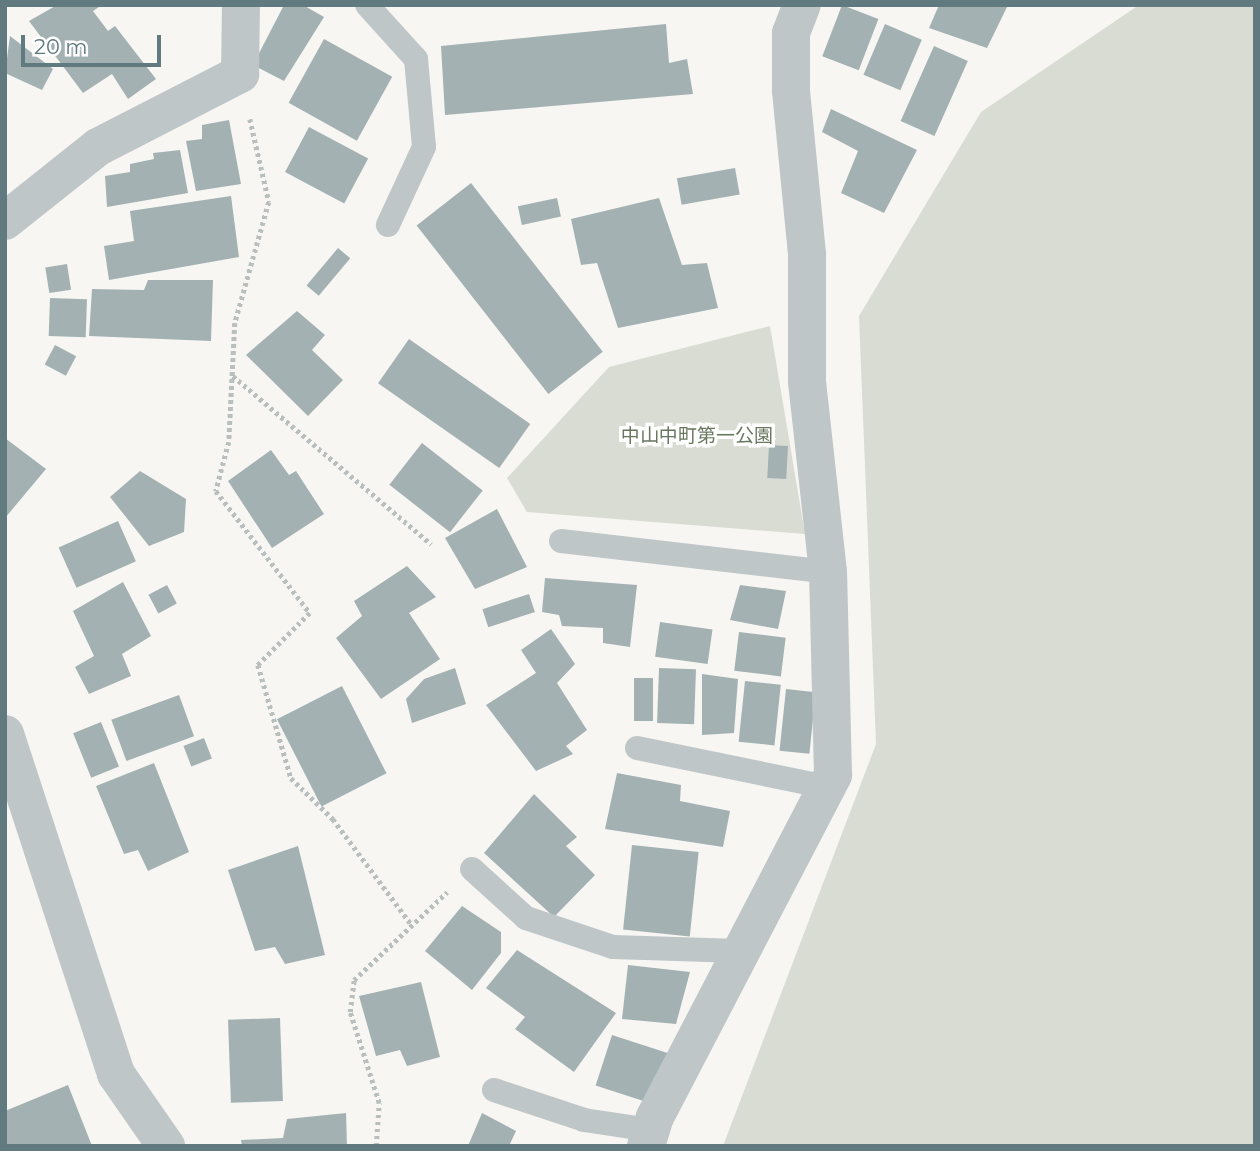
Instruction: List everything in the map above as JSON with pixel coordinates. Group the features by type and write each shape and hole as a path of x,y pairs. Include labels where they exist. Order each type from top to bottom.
{"street":[{"path":"5,221 98,147 240,74 241,5"},
{"path":"649,1138 740,950 833,775 828,572 807,382 807,254 791,90 791,33 802,5"},
{"path":"5,734 116,1074 166,1146"}],"lane":[{"path":"367,5 416,59 424,147 388,225"},
{"path":"561,541 828,572"},
{"path":"637,748 827,787"},
{"path":"472,869 526,918 613,947 740,950"},
{"path":"494,1090 649,1138"}],"path":[{"path":"240,74 269,202 235,323 229,442 216,491 310,613 258,665 269,718 291,778 333,818 411,924"},
{"path":"232,375 431,544"},
{"path":"376,1146 379,1104 352,1023 354,980 472,869"}],"green space":[{"path":"1139,5 1255,5 1255,1146 723,1146 876,744 859,316 981,112"},
{"name":"中山中町第一公園","path":"770,326 805,534 527,512 507,478 609,367"}],"building":[{"path":"57,5 102,5 93,11 108,31 115,26 156,79 128,99 112,74 83,93 29,21"},
{"path":"284,5 303,5 324,17 284,81 253,65"},
{"path":"842,5 878,19 859,70 822,56"},
{"path":"939,5 1008,5 987,48 929,28"},
{"path":"666,24 669,63 687,59 693,94 445,115 441,46"},
{"path":"885,24 922,40 900,90 864,75"},
{"path":"10,36 53,69 42,90 5,73"},
{"path":"324,39 392,77 357,141 289,103"},
{"path":"934,46 968,61 934,136 901,121"},
{"path":"831,109 917,150 884,213 841,193 858,151 822,132"},
{"path":"229,120 241,184 196,191 186,141 202,139 202,125"},
{"path":"309,127 368,158 344,203 285,172"},
{"path":"180,150 188,193 107,207 105,176 130,172 130,164 154,159 153,153"},
{"path":"735,168 740,195 682,205 677,178"},
{"path":"471,183 603,352 548,394 417,225"},
{"path":"231,196 239,257 109,280 104,246 134,241 130,211"},
{"path":"557,198 561,217 522,225 518,206"},
{"path":"659,198 682,265 707,263 718,308 618,328 597,263 581,265 571,219"},
{"path":"338,248 350,258 319,296 307,286"},
{"path":"67,264 71,290 49,293 45,267"},
{"path":"148,280 213,280 211,341 89,336 92,289 144,290"},
{"path":"50,298 87,299 86,337 49,336"},
{"path":"297,311 325,335 312,350 343,380 308,416 246,355"},
{"path":"409,339 530,424 499,468 378,383"},
{"path":"55,345 76,356 66,376 45,364"},
{"path":"5,438 46,469 5,518"},
{"path":"422,443 483,490 450,532 389,485"},
{"path":"769,445 788,446 786,479 767,478"},
{"path":"271,450 289,475 296,471 324,514 272,548 228,481"},
{"path":"140,471 186,499 184,532 149,546 110,497"},
{"path":"497,509 527,567 475,589 445,538"},
{"path":"118,521 136,561 77,588 59,547"},
{"path":"407,566 436,597 409,613 440,659 381,699 336,638 362,616 354,601"},
{"path":"545,578 637,585 630,647 603,643 603,628 562,626 559,615 542,612"},
{"path":"123,582 151,636 122,654 131,676 89,694 75,667 94,656 73,611"},
{"path":"167,585 177,604 158,613 148,595"},
{"path":"740,585 786,591 778,629 730,620"},
{"path":"529,594 535,612 488,627 482,609"},
{"path":"660,622 712,629 708,664 655,657"},
{"path":"551,629 575,664 557,683 587,730 566,746 573,754 536,771 486,705 536,673 521,650"},
{"path":"739,632 786,638 781,676 734,671"},
{"path":"455,668 466,704 412,723 406,699 424,679"},
{"path":"659,668 696,669 694,724 657,723"},
{"path":"702,674 738,679 734,733 702,735"},
{"path":"634,678 653,678 653,721 634,721"},
{"path":"745,681 781,685 774,745 739,742"},
{"path":"342,686 386,773 321,806 277,719"},
{"path":"786,689 816,692 809,754 780,751"},
{"path":"179,695 194,736 126,761 111,720"},
{"path":"101,722 119,767 91,778 73,733"},
{"path":"204,738 212,759 191,766 183,746"},
{"path":"154,763 189,852 148,871 138,850 124,854 96,786"},
{"path":"617,773 681,785 680,801 730,811 723,847 605,829"},
{"path":"534,794 577,837 566,846 595,875 554,917 484,853"},
{"path":"632,845 699,852 690,937 623,930"},
{"path":"298,846 325,955 285,964 275,947 255,951 228,870"},
{"path":"462,906 501,932 501,953 472,990 425,951"},
{"path":"517,950 616,1013 574,1072 515,1029 525,1017 486,988"},
{"path":"628,965 690,972 676,1024 622,1019"},
{"path":"421,982 440,1057 407,1066 400,1050 376,1056 359,996"},
{"path":"280,1018 283,1101 231,1103 228,1020"},
{"path":"612,1035 669,1054 653,1104 596,1085"},
{"path":"68,1085 92,1146 5,1146 5,1111"},
{"path":"346,1113 347,1146 242,1146 241,1140 283,1138 287,1119"},
{"path":"482,1113 516,1131 509,1146 468,1146"}]}
